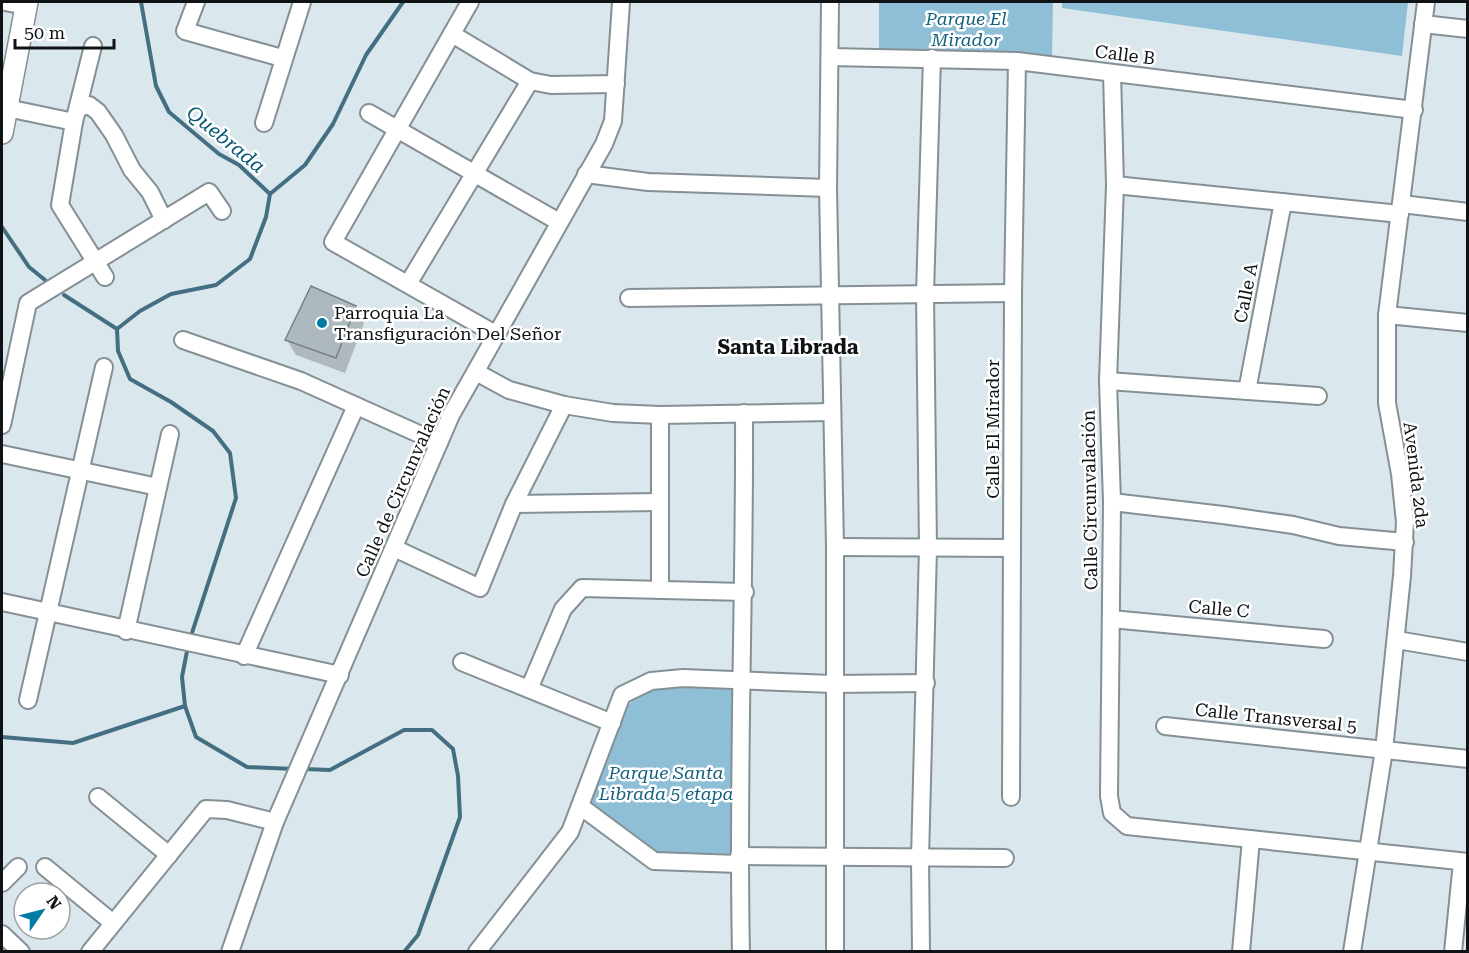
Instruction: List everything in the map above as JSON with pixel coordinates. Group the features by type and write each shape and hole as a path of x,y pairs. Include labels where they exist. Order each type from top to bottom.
{"main road":[{"path":"2,133 6,98 26,4"}],"street":[{"path":"5,2 26,4"},
{"path":"196,2 185,31 282,58"},
{"path":"264,123 282,58 302,2"},
{"path":"470,2 333,242 497,334"},
{"name":"Calle de Circunvalación","path":"230,951 275,822 439,443 476,372 604,144 614,121 621,2"},
{"path":"830,2 828,296 835,547 833,684 835,951"},
{"name":"Avenida 2da","path":"1352,951 1384,750 1397,640 1405,542 1402,491 1387,404 1387,315 1426,2"},
{"path":"1423,24 1467,29"},
{"path":"452,34 530,81 551,85 616,84"},
{"path":"93,46 76,115 60,205 105,277"},
{"name":"Calle B","path":"830,57 1017,61 1414,110"},
{"path":"921,951 920,858 928,548 925,294 932,58"},
{"name":"Calle El Mirador","path":"1011,797 1013,293 1017,61"},
{"name":"Calle Circunvalación","path":"1112,73 1115,185 1108,381 1112,502 1109,796 1112,813 1127,826 1251,839"},
{"path":"408,284 530,81"},
{"path":"6,98 76,115"},
{"path":"76,115 89,105 98,112 132,170 150,192 164,220"},
{"path":"369,113 559,222"},
{"path":"586,174 648,182 828,188"},
{"path":"1115,185 1283,202 1467,213"},
{"path":"2,425 28,303 209,192 222,211"},
{"name":"Calle A","path":"1246,391 1283,202"},
{"path":"629,298 1013,293"},
{"path":"1387,315 1467,323"},
{"path":"183,340 300,381 439,443"},
{"path":"28,700 104,367"},
{"path":"476,372 509,390 564,405 613,413 660,415 832,412"},
{"path":"1108,381 1318,396"},
{"path":"394,548 480,588 514,504 564,405"},
{"path":"244,656 356,406"},
{"path":"741,951 739,860 741,679 745,592 744,413"},
{"path":"660,415 660,590"},
{"path":"126,631 170,434"},
{"path":"2,454 158,487"},
{"path":"514,504 660,502"},
{"path":"1112,502 1247,518 1339,536 1405,542"},
{"path":"835,547 1012,548"},
{"path":"529,689 563,609 582,588 745,592"},
{"path":"2,602 126,631 340,675"},
{"name":"Calle C","path":"1111,619 1324,639"},
{"path":"1397,640 1467,652"},
{"path":"462,662 612,723"},
{"path":"477,951 570,832 622,695 651,681 683,678 833,684 926,683"},
{"name":"Calle Transversal 5","path":"1165,726 1467,759"},
{"path":"98,797 169,855"},
{"path":"580,806 654,861 739,860 836,855 1005,858"},
{"path":"100,948 113,923 206,809 227,810 275,822"},
{"path":"1241,951 1251,839 1465,862 1454,951"},
{"path":"2,883 18,867"},
{"path":"45,867 113,923"},
{"path":"2,934 21,951"}],"green space":[{"name":"Parque El Mirador","path":"879,2 1053,2 1052,58 879,57"},
{"path":"1062,2 1408,2 1402,56 1062,8"},
{"name":"Parque Santa Librada 5 etapa","path":"651,681 732,687 739,856 654,861 580,806 612,723"}],"building":[{"name":"Parroquia La Transfiguración Del Señor","path":"311,286 356,306 336,358 285,340"}],"waterway":[{"name":"Quebrada","path":"141,2 156,86 169,112 219,154 239,165 270,194"},
{"path":"190,639 236,498 230,453 213,431 171,402 130,379 118,351 117,329 140,311 171,294 216,285 250,259 266,217 270,194 305,165 333,124 366,55 403,2"},
{"name":"Quebrada","path":"2,227 29,267 45,280"},
{"name":"Quebrada","path":"64,295 117,329"},
{"path":"188,646 182,677 185,706 196,737 247,767 294,769"},
{"path":"2,737 73,743 185,706"},
{"path":"305,769 330,770 404,730 432,730 453,749 458,776 460,817 418,935 404,952"}],"place":[{"name":"Parroquia La Transfiguración Del Señor","path":"322,323"}],"district":[{"name":"Santa Librada","path":"788,347"}]}
